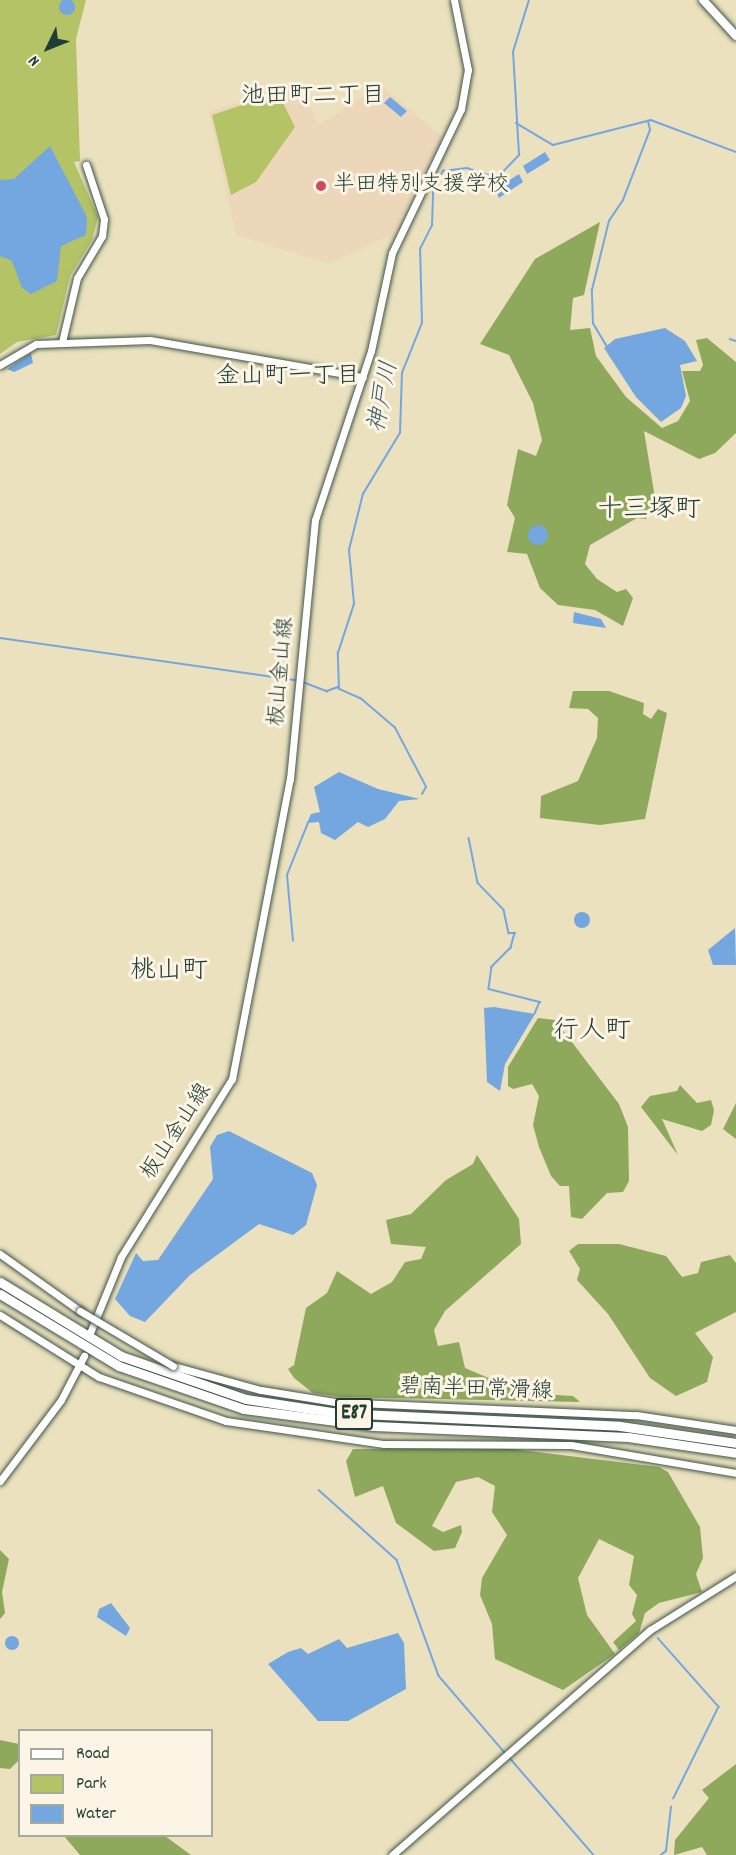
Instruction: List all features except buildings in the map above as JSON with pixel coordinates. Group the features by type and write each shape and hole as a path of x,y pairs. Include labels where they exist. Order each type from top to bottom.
{"highway":[{"name":"E87","path":"0,1282 122,1356 255,1401 370,1415 620,1426 736,1443"},
{"name":"E87","path":"0,1294 119,1366 244,1409 352,1424 628,1437 736,1453"}],"main road":[{"name":"板山金山線","path":"90,1333 121,1257 232,1078 290,778 315,520 363,377 392,253 465,93 466,49 454,0"},
{"path":"702,0 736,36"},
{"path":"62,342 77,278 103,227 103,209 86,165"},
{"path":"0,365 26,347 62,342 166,341 363,377"},
{"name":"碧南半田常滑線","path":"0,1254 118,1337 173,1365 261,1390 335,1402 636,1415 736,1430"},
{"path":"0,1315 80,1367 197,1412 299,1435 384,1444 538,1442 736,1473"},
{"path":"0,1481 80,1367 84,1356"},
{"path":"392,1855 650,1630 736,1576"}],"shaded area":[{"name":"半田特別支援学校","path":"299,82 319,125 381,85 442,137 392,235 329,264 236,235 209,112"}],"green space":[{"path":"0,0 86,0 76,39 80,161 74,162 98,217 92,240 70,276 56,335 17,342 0,354"},
{"path":"278,93 295,127 256,182 231,195 212,115"},
{"path":"600,222 584,295 573,298 570,330 590,328 596,356 626,397 662,428 678,421 690,401 682,371 700,371 703,365 696,340 707,338 736,362 736,433 715,453 699,459 644,431 656,504 646,519 637,518 590,545 585,564 597,579 617,592 626,589 633,598 623,626 595,610 558,605 540,588 527,554 507,552 515,518 507,505 518,449 536,456 542,440 533,403 509,355 480,344 535,259"},
{"path":"573,691 609,691 644,703 643,714 651,719 658,709 667,713 645,819 600,825 540,818 541,796 578,781 597,738 598,718 588,709 569,708"},
{"path":"538,1018 555,1020 619,1104 628,1127 629,1181 623,1192 607,1193 582,1219 571,1217 569,1186 560,1186 551,1176 539,1147 533,1125 539,1096 532,1084 513,1089 508,1086 508,1067"},
{"path":"680,1085 697,1103 711,1100 714,1110 711,1125 702,1131 662,1119 678,1155 641,1107 650,1096 677,1091"},
{"path":"736,1103 736,1139 723,1129"},
{"path":"477,1155 519,1219 521,1244 445,1311 434,1330 438,1346 459,1342 465,1368 524,1393 573,1396 580,1402 342,1397 313,1393 294,1378 288,1369 294,1365 306,1308 327,1293 337,1271 371,1294 392,1282 405,1262 421,1259 426,1247 391,1244 386,1220 411,1214 446,1180 473,1164"},
{"path":"578,1244 619,1244 666,1256 682,1277 698,1273 701,1262 730,1255 736,1263 736,1312 695,1333 713,1357 707,1382 676,1396 650,1378 608,1314 577,1280 580,1269 569,1251"},
{"path":"504,1448 659,1467 668,1472 700,1527 703,1558 696,1574 702,1592 659,1603 645,1613 639,1633 619,1650 613,1642 636,1621 632,1614 637,1595 629,1585 634,1556 599,1539 578,1578 587,1615 615,1654 563,1690 495,1659 492,1624 480,1595 482,1578 507,1535 492,1512 495,1486 478,1477 456,1482 432,1526 443,1532 461,1525 462,1532 455,1548 434,1551 396,1523 383,1486 355,1497 346,1461 353,1449"},
{"path":"0,1550 9,1559 2,1592 5,1613 0,1619"},
{"path":"0,1740 18,1744 18,1761 10,1769 0,1768"},
{"path":"736,1764 736,1855 707,1855 702,1847 674,1855 675,1840 709,1798 702,1790"},
{"path":"65,1837 166,1837 191,1855 80,1855"}],"water":[{"path":"67,-1 73,1 75,7 73,13 67,15 61,13 59,7 61,1"},
{"path":"390,97 407,111 401,117 384,103"},
{"path":"50,146 87,217 86,235 61,246 57,281 31,294 22,288 12,261 0,256 0,180 14,179"},
{"path":"545,152 550,160 527,174 523,166"},
{"path":"519,174 523,182 499,198 495,189"},
{"path":"665,328 685,341 697,361 680,365 686,396 681,408 661,422 636,397 604,348 615,339"},
{"path":"31,353 33,363 14,372 7,369"},
{"path":"538,525 545,528 548,535 545,542 538,545 531,542 528,535 531,528"},
{"path":"574,612 601,619 606,628 573,623"},
{"path":"339,772 378,789 420,799 399,801 385,819 368,827 358,822 335,840 321,833 319,822 307,823 311,814 320,812 314,787"},
{"path":"579,912 585,912 590,920 588,926 579,928 574,923 574,917"},
{"path":"735,928 736,965 713,965 708,950"},
{"path":"494,1007 535,1014 505,1064 500,1091 487,1082 484,1008"},
{"path":"229,1131 312,1173 317,1185 306,1225 293,1235 259,1224 190,1275 145,1322 130,1316 115,1299 136,1253 143,1261 158,1260 213,1179 210,1147 217,1135"},
{"path":"111,1603 130,1628 126,1636 97,1617 99,1609"},
{"path":"398,1633 404,1643 406,1689 348,1721 318,1721 268,1664 288,1652 301,1648 308,1654 339,1639 347,1648"},
{"path":"9,1636 15,1636 19,1643 15,1650 9,1650 5,1646 5,1640"}],"waterway":[{"name":"神戸川","path":"422,794 426,787 395,728 361,699 339,689 338,653 354,604 349,550 363,494 400,433 402,373 422,323 420,249 432,225 433,189 443,171 467,168 497,178 519,155 513,52 529,0"},
{"path":"516,123 553,145 651,120 736,152"},
{"path":"607,347 593,324 592,290 609,221 623,200 650,130 648,121"},
{"path":"730,339 736,341"},
{"path":"0,638 296,680"},
{"path":"303,682 327,691 338,687"},
{"path":"293,941 287,875 308,823"},
{"path":"469,838 478,883 504,910 509,933 515,933 511,948 492,967 489,989 540,1002 535,1014"},
{"path":"319,1490 397,1560 439,1676 506,1754"},
{"path":"658,1638 719,1707 674,1798"},
{"path":"509,1757 594,1855"},
{"path":"661,1855 666,1851 671,1807"}],"place":[{"name":"半田特別支援学校","path":"321,186"}],"district":[{"name":"池田町二丁目","path":"313,98"},
{"name":"金山町一丁目","path":"288,378"},
{"name":"十三塚町","path":"649,511"},
{"name":"桃山町","path":"169,972"},
{"name":"行人町","path":"592,1032"}]}
